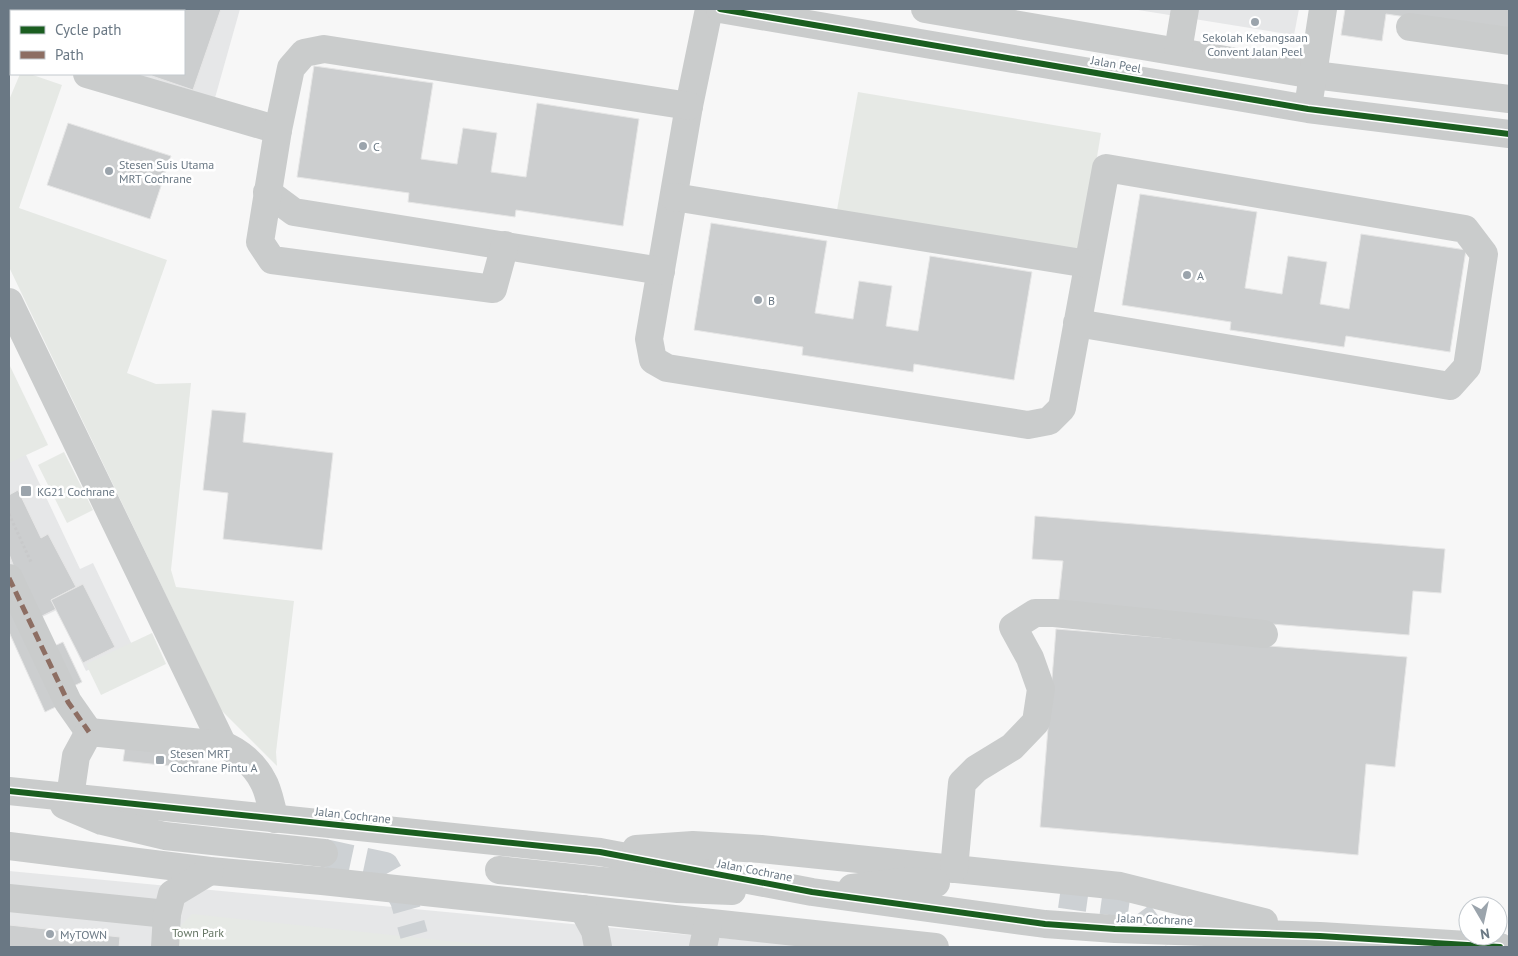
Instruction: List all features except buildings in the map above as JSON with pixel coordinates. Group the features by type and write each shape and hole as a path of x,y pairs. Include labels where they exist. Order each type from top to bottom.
{"street":[{"path":"709,9 689,106 649,339 653,360 667,368 1028,424 1049,421 1062,408 1077,323 1106,168 1465,229 1484,254 1467,367 1450,386 1077,323"},
{"name":"Jalan Peel","path":"720,9 1308,108 1509,134"},
{"name":"Jalan Peel","path":"925,9 1314,75 1509,99"},
{"path":"1178,51 1185,9"},
{"path":"1308,108 1323,9"},
{"path":"1410,27 1509,41"},
{"path":"505,245 493,289 272,260 260,242 267,192 291,68 304,52 324,49 689,106"},
{"path":"91,75 278,130"},
{"path":"267,192 294,212 661,271"},
{"path":"674,197 1088,264"},
{"path":"9,302 223,745"},
{"path":"9,578 68,702 89,732 223,745 234,749 243,756 264,781 275,818"},
{"path":"954,869 962,784 976,769 1012,747 1036,722 1041,689 1030,658 1013,628 1035,613 1054,613 1264,634"},
{"path":"70,797 76,756 89,732"},
{"name":"Jalan Cochrane","path":"9,791 600,852 812,892 1045,924 1115,929 1320,936 1500,947"},
{"path":"38,794 102,821 165,836 324,852"},
{"path":"600,852 693,845 761,849 1120,886 1320,936"},
{"path":"9,846 210,872 322,881 583,909 706,935 934,947"},
{"path":"498,870 678,889 812,892 910,881 1060,894"},
{"path":"16,895 170,934 172,894 210,872"},
{"path":"583,909 595,931 598,947"}],"path":[{"path":"9,514 35,569"}],"shaded area":[{"path":"9,9 240,9 213,105 110,75 185,75 185,10 10,10 9,35"},
{"name":"Sekolah Kebangsaan Convent Jalan Peel","path":"1132,9 1299,9 1294,35"},
{"name":"KG21 Cochrane","path":"9,419 80,569 93,563 134,649 86,671 57,610 27,624 9,585"},
{"path":"9,871 817,947 9,947"}],"green space":[{"path":"20,75 33,75 62,85 19,208 167,260 127,373 156,384 191,383 171,570 176,587 294,601 276,752 277,766 221,710 9,267 9,100"},
{"path":"858,92 1101,133 1081,252 837,210"},
{"path":"9,364 48,445 9,463"},
{"path":"64,452 93,510 67,523 38,465"},
{"path":"152,633 166,664 101,695 86,664"},
{"name":"Town Park","path":"192,914 505,947 159,947"}],"tunnel":[{"path":"324,853 385,866 404,900 414,935"},
{"path":"1060,894 1132,904 1164,947"}],"marked path":[{"path":"9,578 68,702 89,732"}],"cycle path":[{"path":"720,9 1308,109 1509,134"},
{"path":"9,791 600,852 812,892 1045,924 1115,929 1320,936 1500,947"}],"place":[{"name":"Sekolah Kebangsaan Convent Jalan Peel","path":"1255,22"},
{"name":"C","path":"363,146"},
{"name":"Stesen Suis Utama MRT Cochrane","path":"109,171"},
{"name":"A","path":"1187,275"},
{"name":"B","path":"758,300"},
{"name":"KG21 Cochrane","path":"26,491"},
{"name":"Stesen MRT Cochrane Pintu A","path":"160,760"},
{"name":"MyTOWN","path":"50,934"}]}
